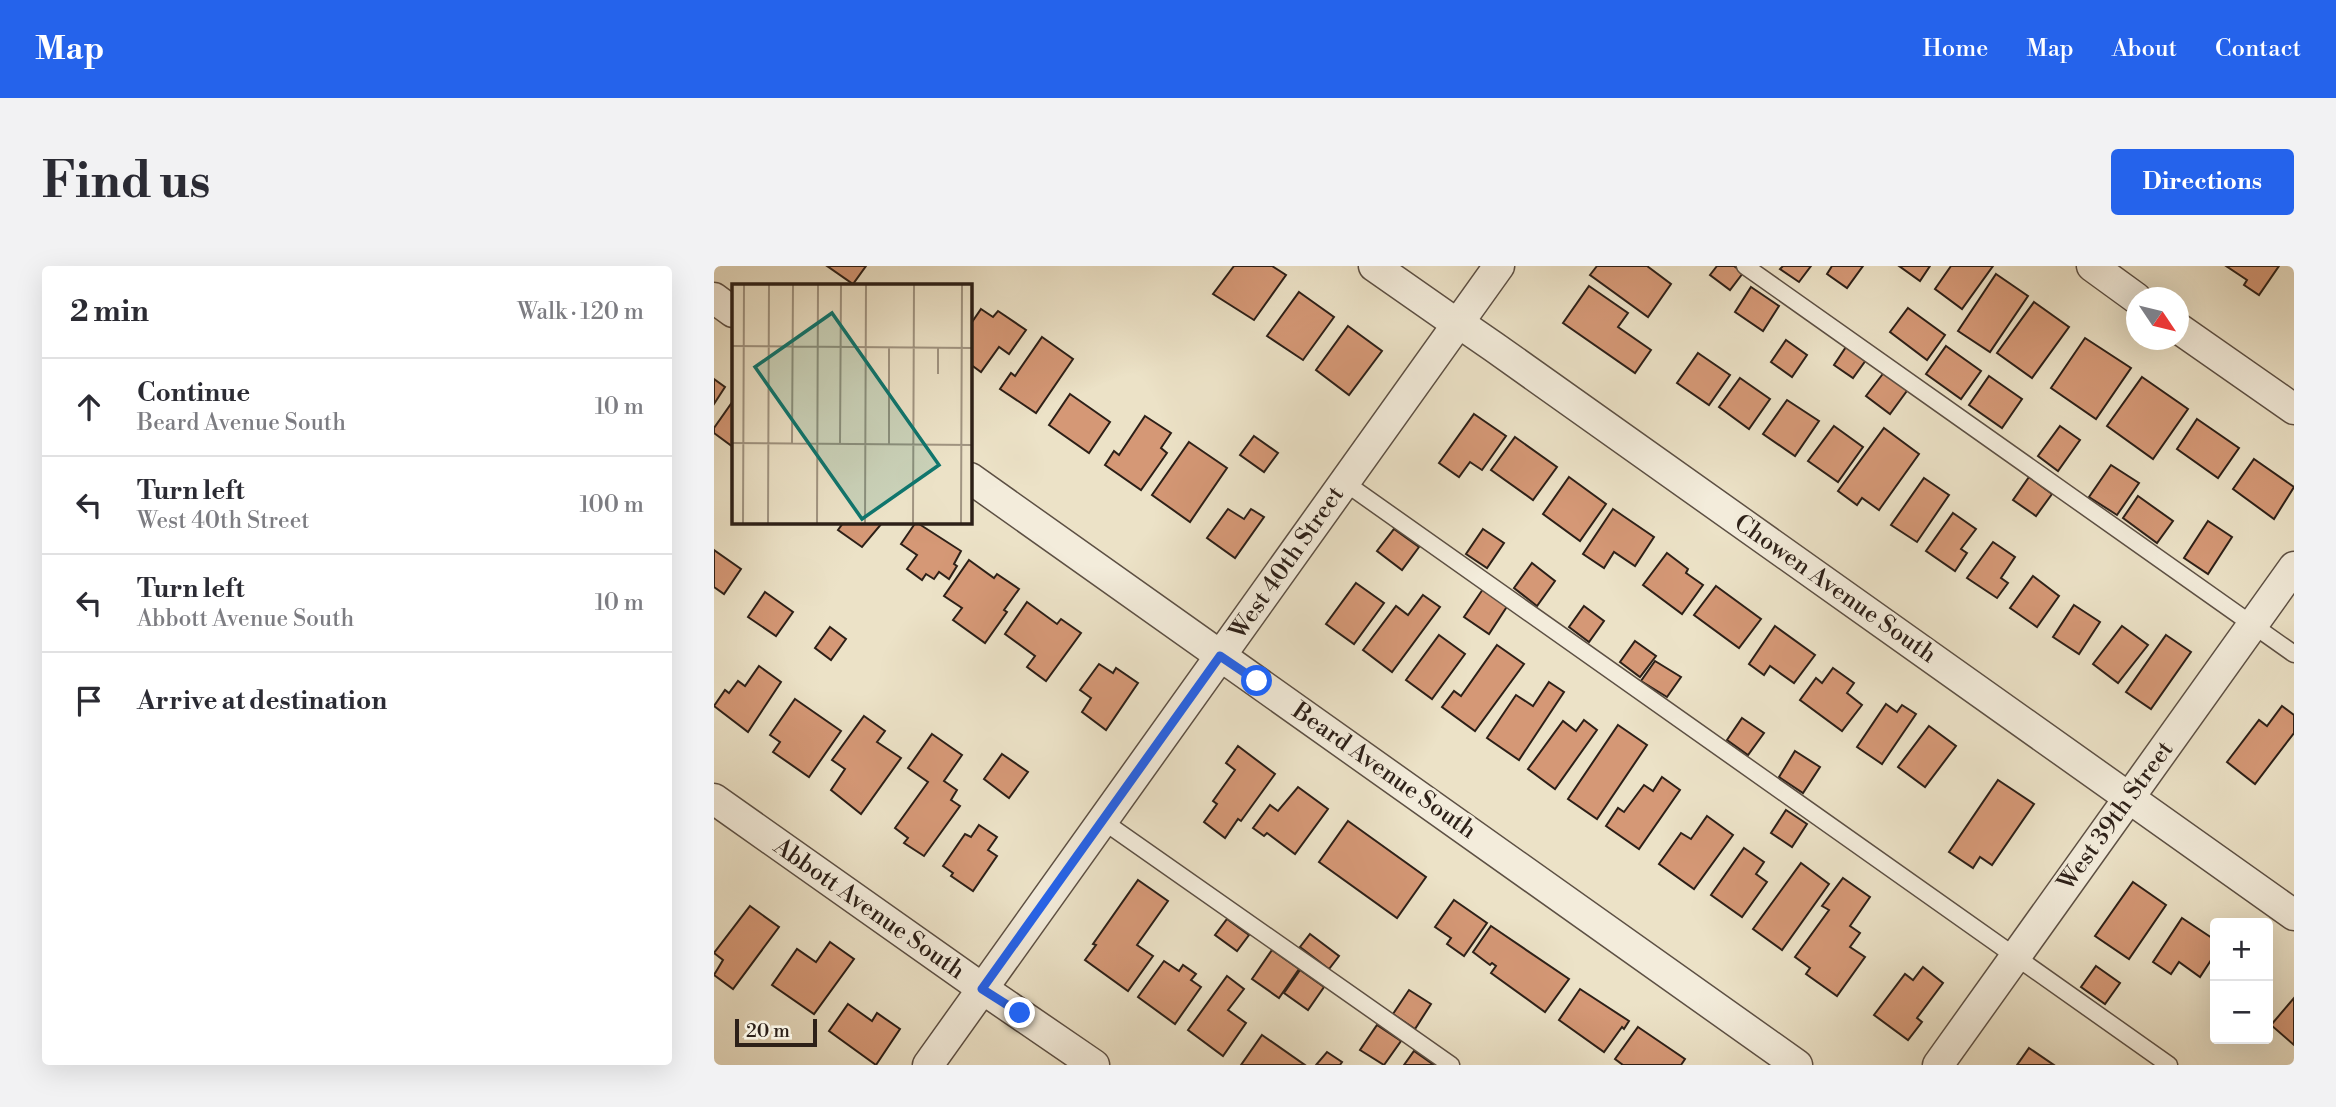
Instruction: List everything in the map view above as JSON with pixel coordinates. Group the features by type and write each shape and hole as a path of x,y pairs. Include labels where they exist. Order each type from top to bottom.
{"street":[{"name":"Chowen Avenue South","path":"1374,266 1475,334 2294,915"},
{"name":"West 40th Street","path":"929,1065 1499,266"},
{"path":"2092,266 2126,290"},
{"path":"714,298 732,311"},
{"path":"2189,335 2294,410"},
{"name":"Beard Avenue South","path":"971,479 1797,1065"},
{"name":"West 39th Street","path":"1938,1065 2294,567"},
{"name":"Abbott Avenue South","path":"714,799 1094,1065"}],"lane":[{"path":"1745,266 2294,654"},
{"path":"1344,482 2169,1065"},
{"path":"1103,821 1451,1065"}],"building":[{"path":"827,266 866,266 853,284"},
{"path":"1234,266 1272,266 1286,275 1254,320 1213,294"},
{"path":"1597,266 1647,266 1671,284 1648,317 1590,275"},
{"path":"1717,266 1734,266 1743,273 1730,290 1710,275"},
{"path":"1783,266 1811,266 1799,282 1780,269"},
{"path":"1832,266 1863,266 1847,288 1827,274"},
{"path":"1899,266 1930,266 1920,281"},
{"path":"1951,266 1993,266 1962,309 1935,289"},
{"path":"2226,266 2279,266 2259,295 2244,285 2247,280"},
{"path":"1996,274 2028,296 1990,352 1958,331"},
{"path":"1589,286 1628,313 1618,327 1651,350 1635,373 1563,323"},
{"path":"1751,287 1779,306 1763,331 1735,312"},
{"path":"1299,292 1334,317 1303,360 1267,336"},
{"path":"2034,302 2069,327 2032,378 1997,353"},
{"path":"1908,308 1945,335 1927,360 1890,332"},
{"path":"981,309 993,317 998,311 1026,330 1009,354 999,347 981,372 971,365 971,324"},
{"path":"1348,326 1382,351 1349,395 1316,370"},
{"path":"1042,337 1073,359 1036,413 1000,389 1011,373 1015,376"},
{"path":"2085,338 2131,368 2096,419 2051,388"},
{"path":"1786,340 1807,355 1792,377 1771,362"},
{"path":"1946,346 1981,371 1961,399 1926,374"},
{"path":"1846,347 1866,360 1853,378 1834,365"},
{"path":"1698,353 1730,375 1709,405 1677,383"},
{"path":"1885,371 1909,388 1890,414 1866,396"},
{"path":"1989,376 2022,399 2002,428 1969,405"},
{"path":"2142,377 2188,409 2153,459 2107,426"},
{"path":"1740,378 1770,399 1749,429 1719,407"},
{"path":"714,379 725,387 714,404"},
{"path":"1070,394 1110,422 1089,453 1049,425"},
{"path":"1787,400 1819,421 1795,456 1763,434"},
{"path":"732,402 732,446 714,433 714,428"},
{"path":"1474,414 1506,436 1482,470 1470,462 1459,477 1439,463"},
{"path":"1145,416 1171,433 1161,448 1167,453 1141,490 1105,465 1114,451 1119,455"},
{"path":"2197,419 2239,448 2218,478 2177,449"},
{"path":"1834,426 1863,447 1838,482 1808,461"},
{"path":"2060,426 2080,440 2058,471 2038,456"},
{"path":"1884,428 1919,454 1879,510 1862,498 1857,505 1838,491"},
{"path":"1254,436 1278,453 1264,472 1240,455"},
{"path":"1515,437 1557,467 1533,500 1491,470"},
{"path":"1189,442 1227,468 1190,522 1152,495"},
{"path":"2254,459 2294,487 2274,519 2233,489"},
{"path":"2111,465 2139,483 2117,515 2089,497"},
{"path":"1569,477 1606,504 1580,541 1543,514"},
{"path":"2029,477 2052,494 2036,516 2013,500"},
{"path":"1924,478 1949,495 1917,542 1891,525"},
{"path":"2138,496 2173,521 2157,543 2123,518"},
{"path":"1228,509 1244,519 1251,509 1264,517 1235,558 1207,538"},
{"path":"1613,509 1654,537 1635,566 1614,552 1604,568 1583,554"},
{"path":"1953,513 1976,529 1961,549 1967,553 1955,571 1926,551"},
{"path":"2208,521 2232,537 2208,574 2184,558"},
{"path":"843,523 882,523 862,547 838,530"},
{"path":"918,523 961,551 954,564 957,566 949,579 939,572 934,579 926,574 922,580 907,569 917,555 901,544"},
{"path":"1394,529 1419,547 1402,570 1377,551"},
{"path":"1483,529 1504,543 1487,568 1466,554"},
{"path":"1993,542 2015,557 2001,578 2008,583 1997,598 1967,578"},
{"path":"714,550 741,569 724,594 714,587"},
{"path":"1667,553 1688,569 1686,573 1703,585 1682,614 1643,585"},
{"path":"969,560 994,578 997,574 1019,589 985,643 953,620 962,608 944,596"},
{"path":"1532,563 1555,581 1537,606 1514,588"},
{"path":"2033,576 2059,596 2037,627 2010,608"},
{"path":"1356,583 1384,603 1354,644 1326,624"},
{"path":"1716,586 1761,619 1739,648 1694,615"},
{"path":"1483,589 1508,605 1489,634 1464,617"},
{"path":"765,592 793,612 776,636 748,617"},
{"path":"1423,595 1440,607 1392,672 1363,650 1396,606 1408,615"},
{"path":"1027,602 1057,624 1061,619 1081,633 1046,681 1027,667 1035,656 1005,634"},
{"path":"2074,605 2100,622 2079,654 2053,637"},
{"path":"1584,606 1604,621 1589,642 1569,627"},
{"path":"1775,626 1815,655 1794,683 1770,666 1764,675 1749,664"},
{"path":"2122,626 2148,645 2118,683 2093,664"},
{"path":"830,627 846,639 831,660 815,648"},
{"path":"1439,635 1465,654 1432,699 1406,680"},
{"path":"2166,635 2191,652 2151,709 2126,692"},
{"path":"1635,641 1656,656 1640,677 1620,662"},
{"path":"1497,645 1524,664 1475,731 1442,707 1454,691 1461,696"},
{"path":"1655,661 1681,677 1667,697 1641,681"},
{"path":"1099,664 1113,673 1116,668 1138,683 1106,730 1082,712 1091,698 1080,690"},
{"path":"759,666 781,682 748,732 714,706 725,690 729,693 738,681 745,686"},
{"path":"1833,668 1854,683 1847,693 1862,705 1842,731 1800,700 1816,678 1822,683"},
{"path":"1549,682 1564,692 1519,760 1487,738 1516,695 1533,706"},
{"path":"795,699 841,731 809,777 773,752 780,742 770,735"},
{"path":"1886,704 1897,712 1902,705 1916,714 1882,764 1857,747"},
{"path":"2282,706 2294,715 2294,733 2255,784 2227,762 2259,720 2267,726"},
{"path":"864,716 885,731 877,742 901,758 861,814 831,790 845,769 832,760"},
{"path":"1742,718 1764,733 1748,755 1727,740"},
{"path":"1584,720 1597,730 1555,789 1528,769 1563,721 1576,731"},
{"path":"1618,725 1647,745 1597,819 1568,799"},
{"path":"1929,726 1956,746 1925,787 1898,767"},
{"path":"932,734 962,755 944,781 957,790 951,800 960,806 924,856 904,843 908,838 895,828 928,782 908,768"},
{"path":"1238,746 1275,774 1241,821 1238,819 1225,838 1204,822 1217,804 1213,801 1235,770 1226,763"},
{"path":"1795,751 1820,767 1803,793 1779,777"},
{"path":"1002,754 1028,772 1009,798 984,779"},
{"path":"1662,777 1680,790 1639,849 1606,826 1618,808 1624,812 1644,785 1653,791"},
{"path":"1998,780 2034,804 1992,865 1980,857 1973,868 1949,852"},
{"path":"1298,787 1328,809 1295,854 1267,833 1264,836 1253,828 1270,805 1278,811"},
{"path":"1786,810 1807,824 1792,847 1771,833"},
{"path":"1707,816 1733,835 1694,889 1659,864 1681,833 1691,839"},
{"path":"1348,821 1426,877 1397,918 1319,862"},
{"path":"979,825 997,837 988,850 997,856 973,891 951,876 953,873 943,866 965,834 971,837"},
{"path":"1744,848 1764,862 1756,874 1767,882 1742,917 1711,895"},
{"path":"1801,863 1829,884 1782,950 1753,929"},
{"path":"1843,878 1870,897 1850,926 1860,933 1850,947 1865,957 1837,996 1806,974 1810,968 1795,957 1829,910 1822,906"},
{"path":"1138,880 1168,901 1137,945 1153,956 1128,991 1085,960 1096,945 1093,944"},
{"path":"2133,882 2166,905 2129,959 2095,936"},
{"path":"1454,900 1487,923 1464,956 1447,944 1451,938 1435,927"},
{"path":"750,906 779,927 733,989 714,975 723,960 714,953"},
{"path":"2182,918 2210,937 2210,962 2200,977 2179,962 2171,974 2153,962"},
{"path":"1227,919 1249,935 1237,951 1215,935"},
{"path":"1491,926 1569,979 1545,1012 1491,973 1496,966 1492,963 1490,965 1473,952"},
{"path":"1310,934 1339,956 1329,969 1300,947"},
{"path":"830,942 854,959 814,1014 772,985 797,949 816,962"},
{"path":"1272,950 1299,969 1279,998 1252,979"},
{"path":"1164,961 1179,971 1183,965 1196,974 1191,980 1201,987 1175,1024 1138,997"},
{"path":"2096,966 2120,983 2105,1004 2081,987"},
{"path":"1923,967 1943,983 1917,1018 1922,1022 1908,1040 1874,1015 1905,974 1913,980"},
{"path":"1300,970 1324,987 1308,1010 1284,993"},
{"path":"1227,976 1244,989 1228,1010 1246,1023 1223,1056 1188,1030"},
{"path":"1580,989 1629,1021 1604,1052 1559,1020"},
{"path":"1409,990 1431,1004 1415,1029 1393,1014"},
{"path":"2294,998 2294,1045 2273,1027 2273,1023"},
{"path":"848,1004 872,1021 877,1013 900,1029 876,1065 829,1031"},
{"path":"1377,1025 1401,1041 1384,1065 1360,1050"},
{"path":"1638,1027 1685,1059 1681,1065 1623,1065 1615,1059"},
{"path":"1262,1035 1305,1065 1241,1065"},
{"path":"2029,1048 2054,1065 2017,1065"},
{"path":"1414,1051 1434,1065 1404,1065"},
{"path":"1327,1052 1342,1062 1340,1065 1316,1065"}],"route":[{"path":"1020,1013 982,989 1220,656 1257,681"}]}
